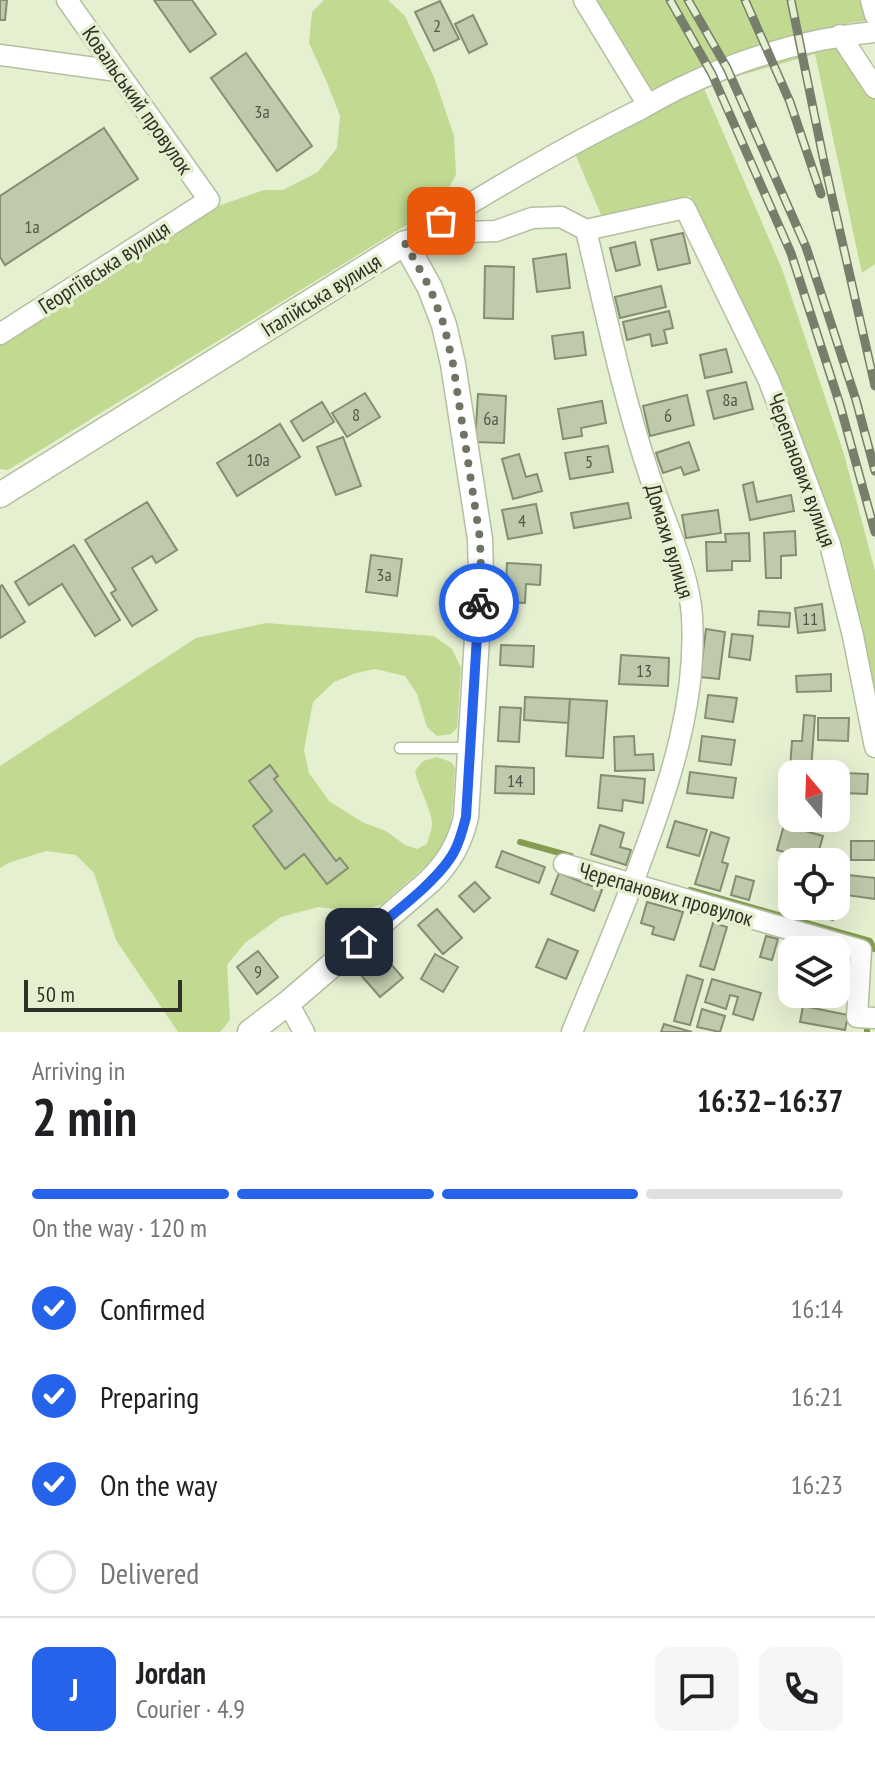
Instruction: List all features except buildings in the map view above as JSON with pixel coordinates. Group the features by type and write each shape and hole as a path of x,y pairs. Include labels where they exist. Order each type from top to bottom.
{"street":[{"name":"Ковальський провулок","path":"67,0 209,200"},
{"path":"584,0 648,105"},
{"path":"871,0 875,15"},
{"name":"Італійська вулиця","path":"0,495 517,174 681,87 800,44 840,35 875,32"},
{"path":"840,35 875,88"},
{"path":"0,55 117,71"},
{"name":"Георгіївська вулиця","path":"0,334 209,200"},
{"name":"Черепанових вулиця","path":"586,230 685,208 769,381 830,544 847,606 875,747"},
{"path":"441,221 466,232 496,231 532,218 561,217 586,230"},
{"name":"Домахи вулиця","path":"572,1032 667,793 687,711 693,649 692,611 683,573 647,470 624,390 586,230"},
{"path":"250,1032 430,881 443,868 458,844 466,817 481,573 480,539 453,364 444,325 430,288 405,243"},
{"name":"Черепанових провулок","path":"564,864 861,950 857,1017 875,1018"},
{"path":"288,1003 304,1032"}],"lane":[{"path":"400,748 470,748"}],"green space":[{"path":"324,0 388,0 405,16 434,77 454,136 456,175 439,205 8,470 0,469 0,344 218,206 264,190 283,190 318,172 337,148 340,116 309,43 312,12"},
{"path":"596,0 875,0 875,20 847,23 844,50 875,94 875,264 862,273 815,54 703,86 782,269 844,454 875,571 875,700 853,590 839,542 778,378 690,196 602,217 573,149 651,91"},
{"path":"266,623 434,636 452,649 461,668 457,728 451,734 437,736 427,727 417,694 405,676 375,669 334,682 313,702 304,750 309,773 329,801 362,822 386,831 405,845 417,849 427,844 432,824 415,771 423,761 437,757 451,762 455,768 449,832 434,859 382,904 361,912 318,907 281,917 245,943 227,965 230,1020 220,1032 178,1032 116,940 94,873 76,855 46,851 0,868 0,766 196,638"}],"waterway":[{"path":"520,842 571,856"},
{"path":"690,890 870,941 874,949"}],"railway":[{"path":"670,0 712,74 791,253 840,405 875,532"},
{"path":"688,0 727,68 806,247 856,400 875,471"},
{"path":"745,0 790,102 821,194"},
{"path":"791,0 875,386"}],"way so far":[{"path":"441,221 405,243 430,288 444,325 453,364 480,539 479,603"}],"route":[{"path":"359,942 443,868 462,835 466,817 479,603"}]}
